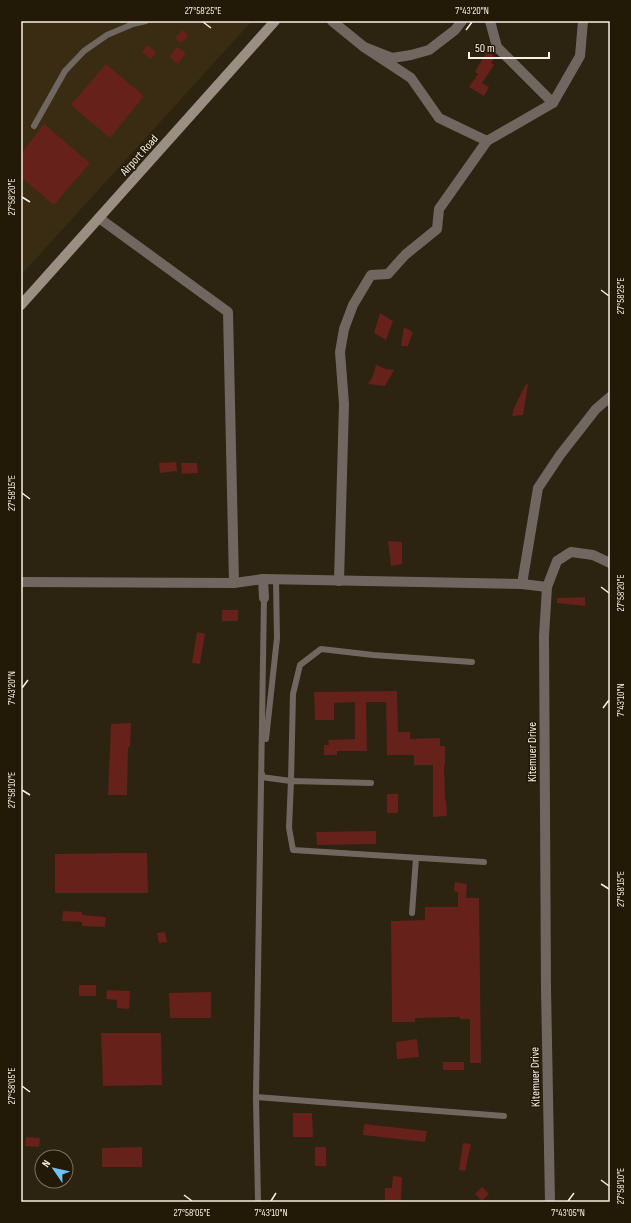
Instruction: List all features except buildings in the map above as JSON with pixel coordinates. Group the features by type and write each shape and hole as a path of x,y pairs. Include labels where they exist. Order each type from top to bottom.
{"street":[{"name":"Airport Road","path":"21,305 275,21"},
{"path":"332,21 364,47 411,78 439,118 486,141"},
{"path":"364,47 392,58 430,50 455,30 462,21"},
{"path":"490,21 497,47 553,103"},
{"path":"339,581 344,404 340,352 344,329 353,305 371,276 388,274 405,255 437,229 439,209 486,141 553,103 580,56 583,21"},
{"path":"99,218 228,312 234,583"},
{"path":"522,584 538,488 560,455 596,409 610,397"},
{"name":"Kitemuer Drive","path":"550,1202 546,989 544,644 547,586 557,561 571,552 593,555 610,563"},
{"path":"263,579 264,598"},
{"path":"21,582 234,583 263,579 522,584 547,586"}],"lane":[{"path":"34,126 65,71 84,51 107,35 133,24 146,21"},
{"path":"261,777 277,638 276,580"},
{"path":"258,1202 256,1097 264,598"},
{"path":"472,662 373,655 321,648 300,665 293,694 289,828 293,850 484,862"},
{"path":"261,777 291,781 371,783"},
{"path":"412,913 416,858"},
{"path":"256,1097 504,1116"}],"shaded area":[{"path":"21,21 252,21 21,275"}]}
